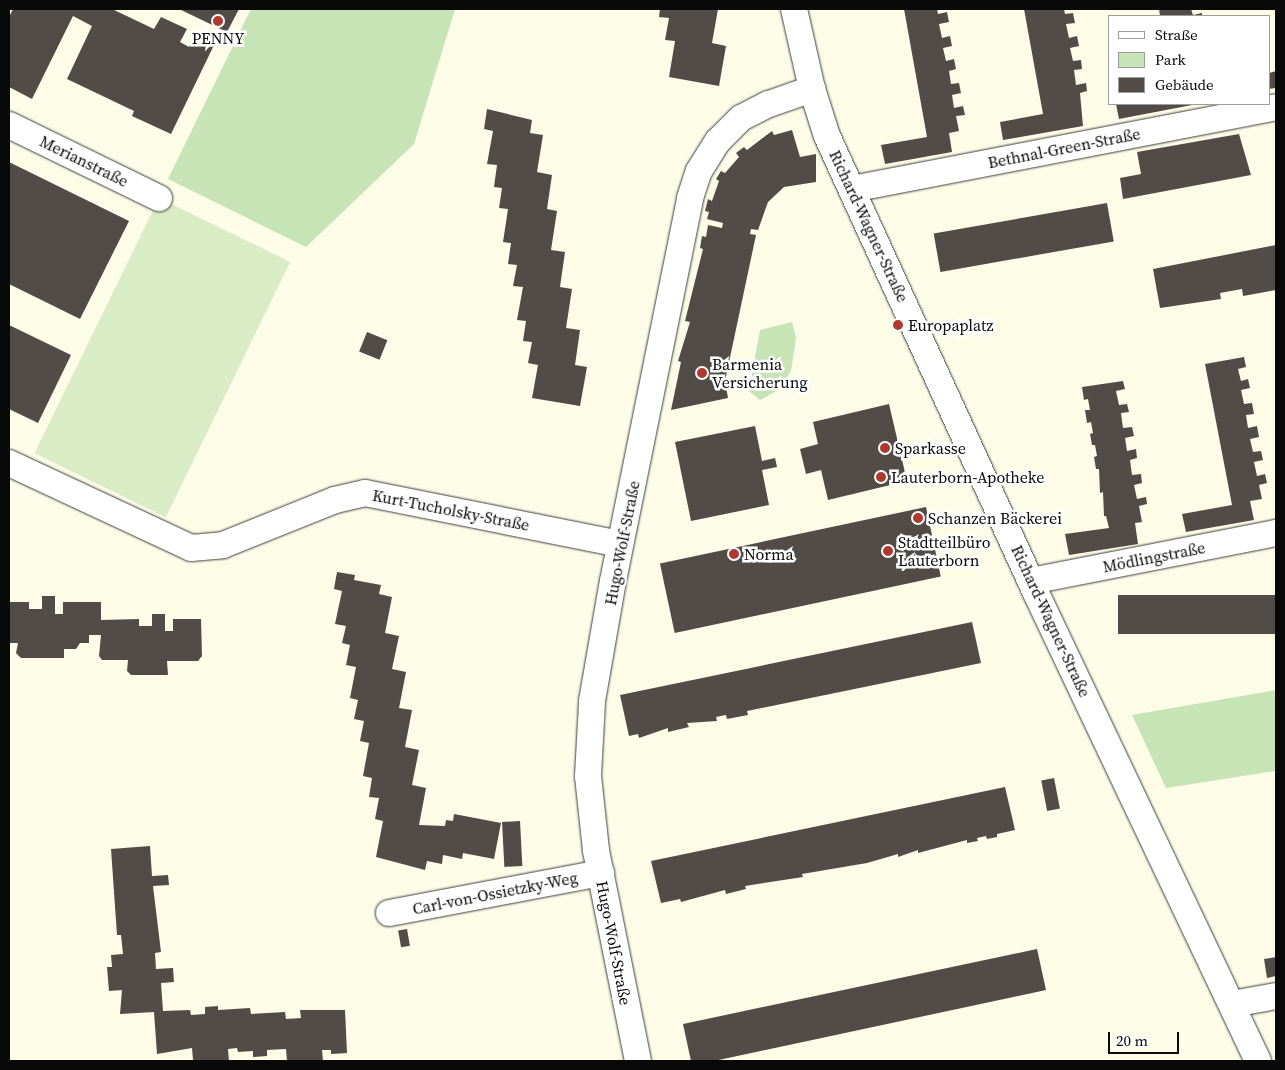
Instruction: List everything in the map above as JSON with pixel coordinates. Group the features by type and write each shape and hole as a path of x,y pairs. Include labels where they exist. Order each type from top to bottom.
{"street":[{"name":"Richard-Wagner-Straße","path":"794,9 812,89 827,136 1031,581 1258,1061"},
{"name":"Hugo-Wolf-Straße","path":"638,1061 601,873 590,799 589,726 620,544 690,198 699,171 718,141 741,118 755,109 812,89"},
{"name":"Bethnal-Green-Straße","path":"852,189 1276,107"},
{"name":"Merianstraße","path":"9,125 159,198"},
{"name":"Kurt-Tucholsky-Straße","path":"9,463 191,548 223,546 335,500 365,493 620,544"},
{"name":"Mödlingstraße","path":"1031,581 1276,533"},
{"name":"Carl-von-Ossietzky-Weg","path":"389,913 601,873"},
{"path":"1232,1004 1276,996"}],"green space":[{"path":"251,9 455,9 414,144 306,247 168,179"},
{"path":"159,198 290,262 166,517 35,453"},
{"path":"792,322 796,338 791,371 778,390 760,400 749,391 760,330"},
{"path":"1276,690 1276,771 1166,788 1132,715"}],"building":[{"path":"13,9 112,9 154,29 161,17 187,29 180,42 189,47 195,34 215,43 171,134 132,116 134,111 67,79 92,26 73,16 32,99 9,87 9,17"},
{"name":"PENNY","path":"179,9 239,9 227,32"},
{"path":"660,9 718,9 712,43 726,46 719,86 669,77 675,41 665,40 669,18 659,17"},
{"path":"904,9 937,9 938,14 947,12 949,22 939,24 942,38 950,36 952,46 943,48 946,61 954,59 956,69 949,71 951,84 959,83 961,93 952,95 954,108 963,106 965,115 956,116 959,131 949,133 952,152 885,164 881,145 927,137"},
{"path":"1024,9 1064,9 1065,14 1073,13 1075,23 1066,24 1069,38 1077,36 1079,46 1070,48 1073,61 1081,60 1082,69 1074,70 1076,85 1086,83 1087,91 1080,93 1083,126 1003,140 1000,122 1043,114"},
{"path":"1159,9 1191,9 1193,15 1160,15"},
{"path":"1276,71 1276,88 1270,89 1270,73"},
{"path":"1116,105 1192,105 1119,119"},
{"path":"487,109 532,120 530,133 543,135 537,172 552,175 547,209 557,211 551,250 565,252 560,287 572,289 566,328 580,330 575,365 587,367 580,406 532,398 538,365 528,363 532,342 523,341 526,321 517,320 523,287 513,286 517,265 508,264 511,243 503,242 508,209 499,208 502,188 494,187 497,165 487,164 493,131 484,129"},
{"path":"792,130 800,157 816,154 816,182 784,187 768,202 758,230 751,229 750,234 756,235 725,381 728,398 671,410 681,362 678,361 690,322 685,321 703,249 700,248 702,236 706,237 708,225 722,228 723,223 707,219 709,212 705,211 708,199 712,201 719,181 716,179 721,171 725,173 739,157 736,153 744,147 747,150 772,131 774,135"},
{"path":"1239,134 1251,175 1123,199 1120,178 1141,174 1137,152"},
{"path":"9,162 129,221 80,319 9,284"},
{"path":"1107,203 1114,241 940,272 934,234"},
{"path":"1276,245 1276,290 1243,296 1242,289 1220,293 1221,299 1160,308 1153,269"},
{"path":"9,325 71,355 38,423 9,409"},
{"path":"367,332 387,340 380,360 359,351"},
{"path":"1244,357 1246,367 1238,369 1241,381 1248,379 1250,388 1241,390 1244,404 1252,403 1254,414 1246,415 1248,428 1257,426 1259,437 1250,439 1253,452 1261,451 1263,460 1254,462 1257,476 1265,474 1267,483 1259,485 1262,499 1250,501 1254,520 1186,532 1182,514 1232,505 1205,364"},
{"path":"1123,381 1125,389 1116,391 1119,405 1127,404 1129,412 1121,413 1123,428 1132,427 1134,436 1125,438 1127,451 1136,449 1137,458 1130,460 1132,475 1141,474 1142,483 1134,485 1137,499 1146,497 1147,504 1139,506 1142,522 1135,523 1138,544 1069,555 1065,534 1109,528 1106,516 1104,516 1103,492 1100,493 1099,469 1096,469 1094,457 1097,456 1090,434 1093,433 1091,422 1087,423 1085,410 1090,410 1088,399 1084,400 1082,387"},
{"path":"889,404 907,481 828,500 821,470 806,474 800,449 818,444 813,422"},
{"path":"755,426 762,461 775,458 777,467 762,470 769,505 691,521 675,442"},
{"path":"926,507 941,576 675,633 660,564"},
{"path":"337,572 355,575 354,580 381,585 379,594 392,597 385,633 399,636 392,669 406,672 399,708 412,710 405,747 419,750 412,785 426,788 419,825 445,826 446,820 453,821 454,814 501,823 494,859 463,853 462,859 443,855 442,864 427,861 425,870 376,857 383,821 375,819 379,798 369,797 372,778 363,776 369,743 360,741 364,721 354,719 358,700 350,698 356,667 346,665 350,645 342,643 346,626 335,624 342,591 334,589"},
{"path":"1118,595 1276,595 1276,634 1118,634"},
{"path":"42,596 55,596 55,614 63,614 63,602 101,602 101,620 139,619 139,626 152,626 152,614 165,614 165,631 173,631 173,619 201,619 202,656 198,661 167,661 168,675 131,675 127,671 128,660 102,660 99,656 101,635 89,635 89,643 80,643 76,649 64,649 64,658 21,658 16,653 18,643 9,643 9,602 29,602 29,609 42,609"},
{"path":"972,622 981,663 747,711 748,715 727,719 726,715 716,717 717,721 687,723 689,727 668,732 668,728 639,738 638,734 629,736 620,695"},
{"path":"1054,778 1060,808 1047,811 1041,780"},
{"path":"1005,787 1015,830 997,834 997,837 987,839 986,836 977,838 978,841 967,843 967,840 918,853 918,850 898,857 898,854 867,863 802,874 803,877 745,886 746,889 726,894 725,890 681,902 680,899 661,903 651,861"},
{"path":"520,821 522,866 504,867 502,822"},
{"path":"150,846 152,876 168,875 169,885 153,886 161,952 155,953 156,969 173,968 174,982 161,983 163,1011 190,1010 191,1015 205,1014 205,1007 218,1006 218,1010 250,1008 251,1014 285,1012 286,1019 301,1018 300,1010 345,1010 347,1053 331,1054 331,1050 322,1050 323,1061 287,1061 286,1049 267,1050 267,1056 253,1057 253,1051 238,1052 237,1048 228,1049 229,1061 193,1060 192,1048 157,1054 154,1012 120,1014 122,990 109,991 107,967 112,967 111,955 123,954 121,935 117,935 111,849"},
{"path":"407,929 410,946 401,947 398,931"},
{"path":"1037,949 1046,990 714,1061 691,1061 683,1024"},
{"path":"1276,957 1276,976 1267,978 1264,959"}],"place":[{"name":"PENNY","path":"218,21"},
{"name":"Europaplatz","path":"898,325"},
{"name":"Barmenia Versicherung","path":"702,373"},
{"name":"Sparkasse","path":"885,448"},
{"name":"Lauterborn-Apotheke","path":"881,477"},
{"name":"Schanzen Bäckerei","path":"918,518"},
{"name":"Stadtteilbüro Lauterborn","path":"888,551"},
{"name":"Norma","path":"734,554"}]}
